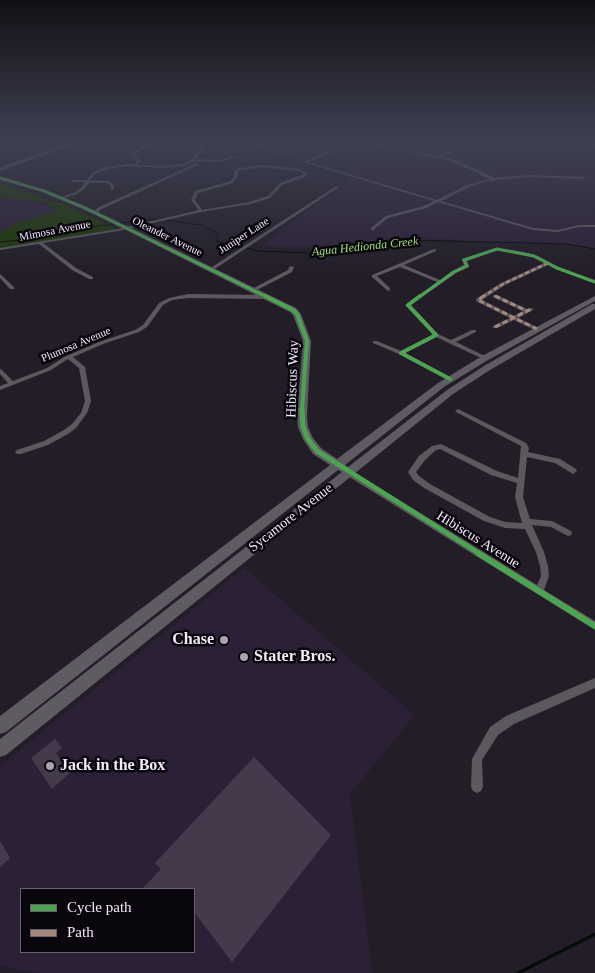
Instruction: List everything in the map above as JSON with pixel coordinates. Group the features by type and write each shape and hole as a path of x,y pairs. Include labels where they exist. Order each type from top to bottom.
{"main road":[{"name":"Oleander Avenue","path":"23,185 60,197 96,213 268,297"},
{"name":"Hibiscus Way","path":"268,297 297,314 304,330 308,350 302,416 303,427 308,439 317,451 344,469"},
{"name":"Sycamore Avenue","path":"0,749 344,469 450,379 595,298"},
{"name":"Sycamore Avenue","path":"0,726 344,469 460,385 595,306"}],"street":[{"path":"60,197 78,191 85,185"},
{"path":"112,185 112,189"},
{"path":"96,213 98,209 150,185"},
{"name":"Mimosa Avenue","path":"201,211 193,200 193,196 196,192 220,185"},
{"name":"Mimosa Avenue","path":"0,249 40,243 122,226 144,224 168,217 265,199 280,185"},
{"path":"385,185 533,229 558,231 580,226 595,226"},
{"path":"372,229 387,217 425,207 470,185"},
{"name":"Juniper Lane","path":"211,269 337,187"},
{"path":"40,243 74,269 91,278"},
{"path":"483,359 436,335 408,305 440,282 467,266 464,260 497,249 534,256 595,282"},
{"path":"388,289 374,276 434,250"},
{"path":"537,329 478,300 503,284 548,263"},
{"path":"400,265 440,282"},
{"path":"253,290 290,271 292,268"},
{"path":"0,275 12,288"},
{"name":"Plumosa Avenue","path":"0,388 49,369 69,357 101,343 138,331 145,326 160,304 170,299 188,296 268,297"},
{"path":"495,296 529,310 495,327"},
{"path":"452,342 474,330"},
{"path":"401,353 436,335"},
{"path":"375,342 401,353 450,379"},
{"path":"19,452 46,443 66,432 74,426 84,413 88,401 82,367 69,357"},
{"path":"0,371 12,384"},
{"path":"458,411 524,445 525,454 520,498 527,524 540,552 544,566 545,576 539,591"},
{"path":"521,482 489,471 441,446 434,448 422,458 412,472 416,478 427,486 487,519 505,525 552,524 568,533"},
{"path":"525,454 557,461 572,471"},
{"name":"Hibiscus Avenue","path":"344,469 595,626"},
{"path":"477,787 477,759 494,731 510,720 537,707 564,698 595,683"}],"shaded area":[{"path":"340,185 595,185 595,249 566,244 523,244 412,237 315,247 262,246"},
{"path":"0,197 39,202 56,211 13,224 0,233"},
{"path":"244,568 415,715 350,794 372,973 42,973 12,969 0,964 0,766"}],"green space":[{"path":"0,185 7,185 50,200 41,202 0,197"},
{"path":"54,201 65,204 118,230 0,249 0,233 13,224 56,211 45,203"}],"building":[{"name":"Jack in the Box","path":"55,739 62,748 56,753 70,773 52,789 31,758"},
{"path":"254,757 331,835 232,962 195,913 195,888 143,888 161,869 155,863"},
{"path":"0,841 10,858 0,867"}],"waterway":[{"name":"Agua Hedionda Creek","path":"0,242 31,239 82,228 152,219 161,220"},
{"name":"Agua Hedionda Creek","path":"165,220 201,225 218,234 216,241 259,251 311,253 407,240 566,244 595,249"},
{"path":"518,973 595,934"}],"marked path":[{"path":"537,329 478,300 503,284 548,263"},
{"path":"495,296 527,311"},
{"path":"495,327 531,309"}],"cycle path":[{"path":"25,185 44,191 96,213 293,310 297,314 307,341 302,416 303,427 308,439 317,451 595,626"},
{"path":"450,379 401,353 436,335 408,305 454,272 467,266 464,260 497,249 518,252 534,256 557,268 595,282"}],"place":[{"name":"Chase","path":"224,640"},
{"name":"Stater Bros.","path":"244,657"},
{"name":"Jack in the Box","path":"50,766"}]}
